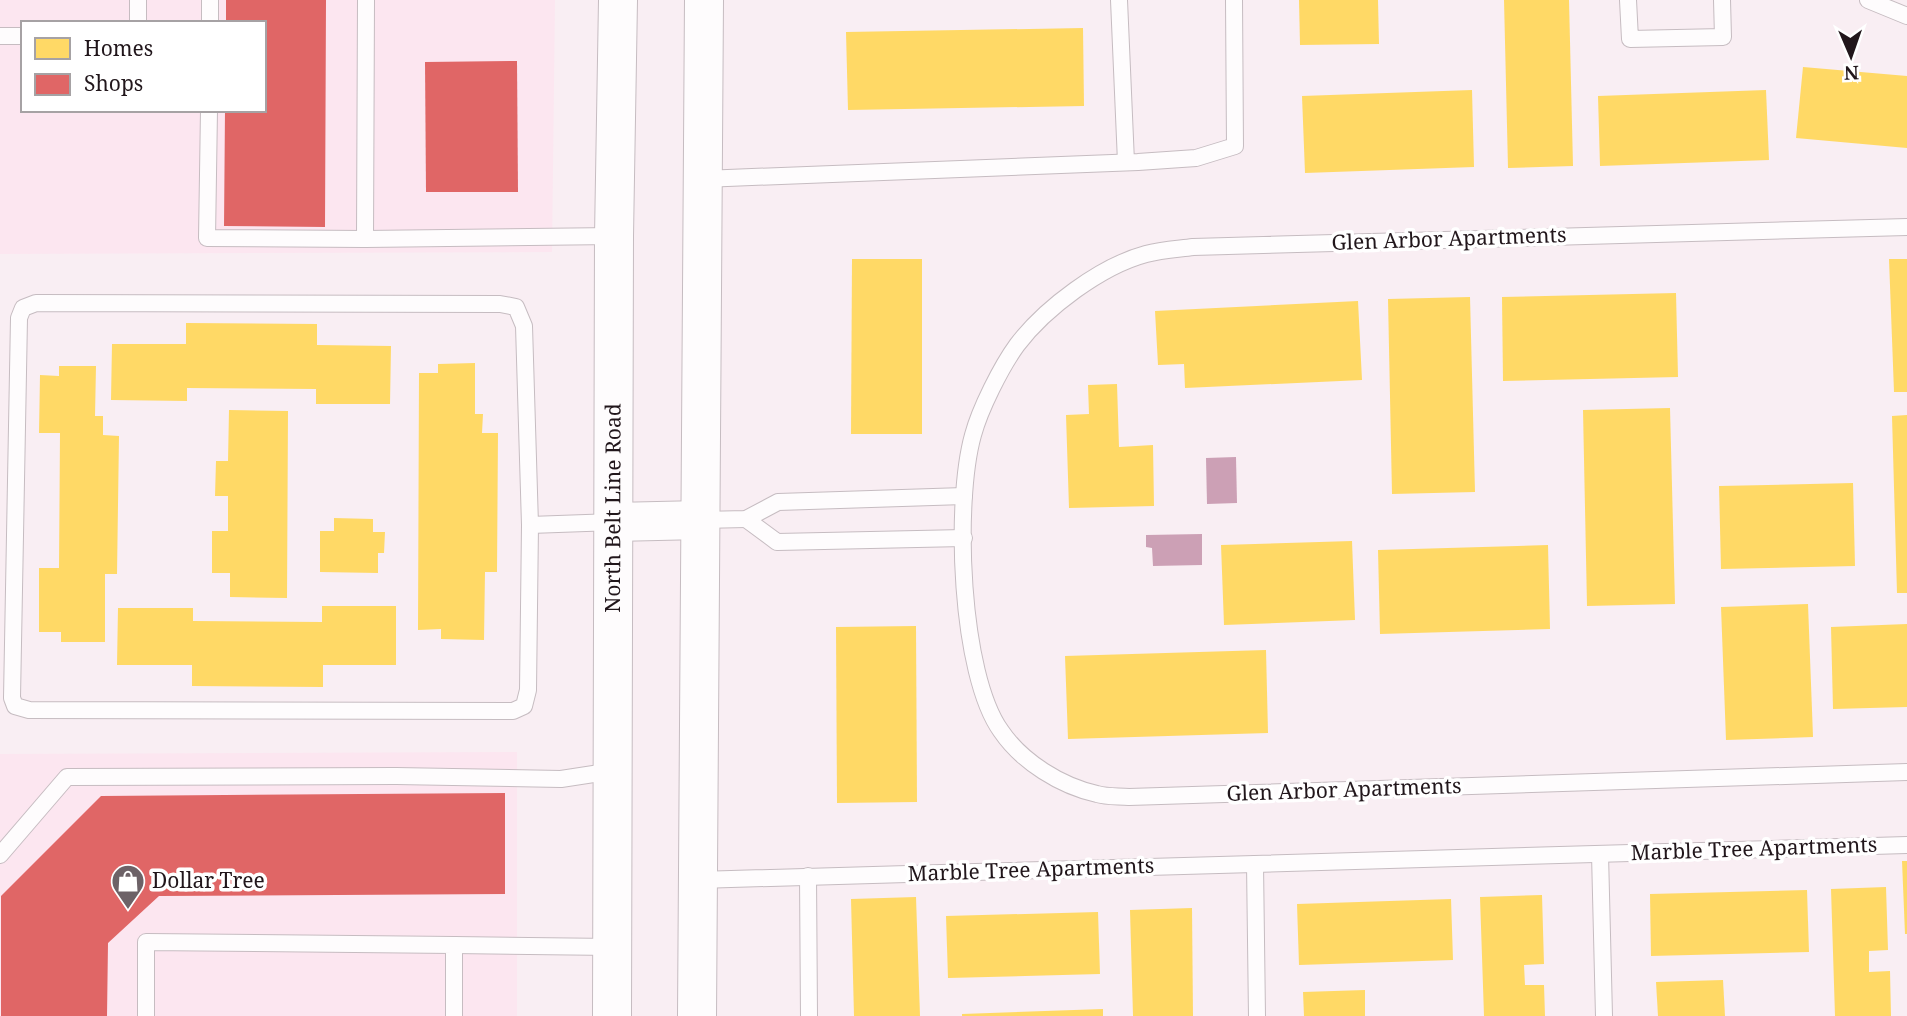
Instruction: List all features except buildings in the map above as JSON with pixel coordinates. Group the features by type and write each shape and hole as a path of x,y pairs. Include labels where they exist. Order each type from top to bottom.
{"main road":[{"name":"North Belt Line Road","path":"612,1016 614,236 618,0"},
{"path":"697,1016 704,0"},
{"path":"614,522 701,520"}],"lane":[{"path":"138,0 138,21"},
{"path":"209,21 210,0"},
{"path":"365,239 366,0"},
{"path":"1119,0 1126,162"},
{"path":"703,179 1196,158 1235,146 1234,0"},
{"path":"1628,0 1630,39 1723,37 1722,0"},
{"path":"1868,0 1907,16"},
{"path":"0,36 21,36"},
{"path":"209,112 207,238 614,236"},
{"name":"Glen Arbor Apartments","path":"1907,227 1207,246 1146,254 1115,266 1094,279 1036,323 1016,346 984,406 973,435 964,496 969,631 973,659 988,706 1000,731 1032,762 1073,787 1099,795 1129,797 1907,772"},
{"path":"36,303 500,304 516,307 524,326 530,525 528,690 524,706 513,710 29,710 15,706 12,698 19,318 23,308 36,303"},
{"path":"701,520 746,519 778,502 964,496"},
{"path":"746,519 777,542 964,538"},
{"path":"530,525 614,522"},
{"path":"0,855 67,777 396,776 561,779 613,771"},
{"name":"Marble Tree Apartments","path":"698,880 1907,845"},
{"name":"Marble Tree Apartments","path":"1600,854 1604,1016"},
{"path":"1255,863 1257,1016"},
{"path":"807,876 809,1016"},
{"path":"146,1016 146,942 612,947"},
{"path":"454,944 454,1016"}],"shaded area":[{"path":"0,0 555,0 552,252 0,254"},
{"path":"1236,457 1237,503 1207,504 1206,458"},
{"path":"1202,534 1202,565 1153,566 1152,548 1146,547 1146,535"},
{"path":"517,752 517,1016 0,1016 0,754"}],"place":[{"name":"Dollar Tree","path":"128,911"}]}
